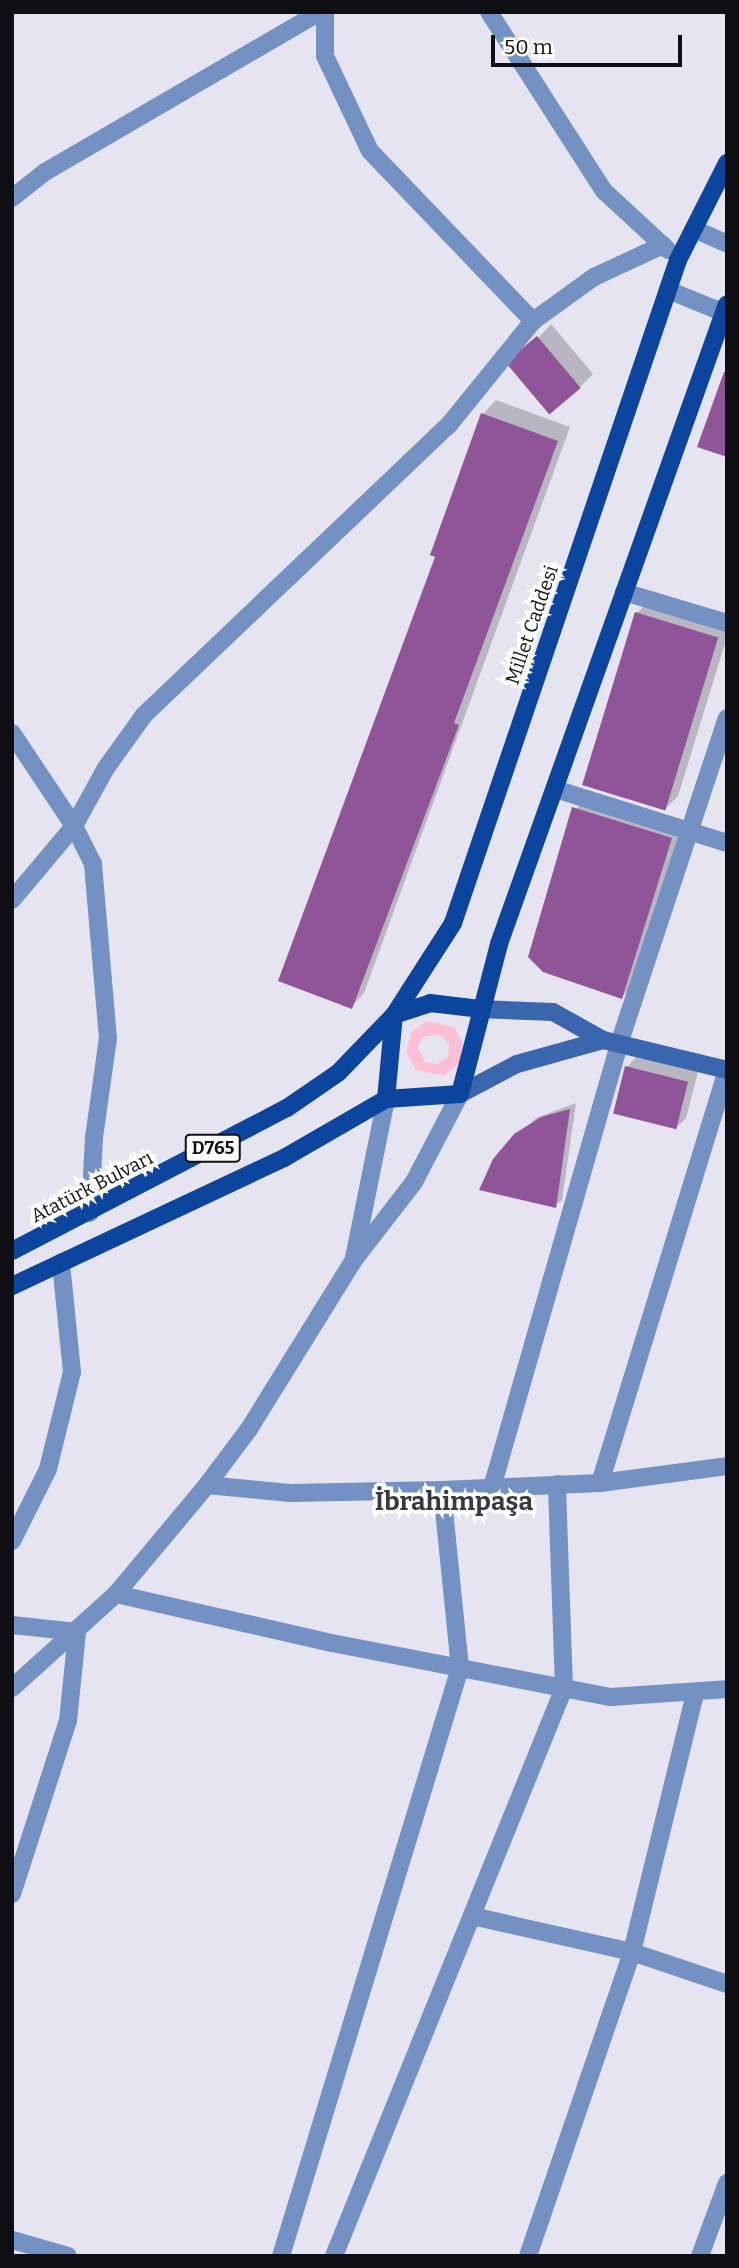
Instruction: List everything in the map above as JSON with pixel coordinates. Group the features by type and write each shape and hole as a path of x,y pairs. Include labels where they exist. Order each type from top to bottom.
{"main road":[{"name":"Millet Caddesi","path":"386,1099 394,1015 453,923 678,260 727,163"},
{"path":"386,1099 460,1094 480,1009 725,310"},
{"path":"394,1015 430,1003 480,1009"},
{"name":"Atatürk Bulvarı","path":"12,1251 90,1213 287,1108 338,1073 394,1015"},
{"name":"D765","path":"12,1286 285,1158 386,1099"}],"street":[{"path":"12,198 45,172 320,12"},
{"path":"325,12 325,56 370,151 533,321"},
{"path":"489,12 604,191 678,260"},
{"path":"694,229 727,244"},
{"path":"12,900 74,827 106,768 144,715 448,426 533,321 594,277 663,245"},
{"path":"668,290 725,310"},
{"path":"624,592 727,623"},
{"path":"493,1484 611,1042 692,831 727,718"},
{"path":"12,733 74,827 93,864 108,1038 94,1138 90,1213"},
{"path":"555,789 727,843"},
{"path":"480,1009 553,1012 611,1042 727,1070 600,1483"},
{"path":"12,1689 116,1594 208,1485 249,1429 353,1261 414,1182 460,1094 517,1064 611,1042"},
{"path":"353,1261 386,1099"},
{"path":"12,1541 48,1469 72,1371 61,1263"},
{"path":"208,1485 290,1493 442,1490 493,1484 600,1483 727,1466"},
{"path":"334,2256 564,1688 557,1483"},
{"path":"281,2256 460,1668 442,1490"},
{"path":"116,1594 460,1668 611,1697 695,1694 727,1689"},
{"path":"12,1625 77,1632"},
{"path":"12,1894 68,1721 77,1632"},
{"path":"528,2256 632,1952 695,1694"},
{"path":"472,1916 632,1952 727,1984"},
{"path":"700,2256 727,2183"},
{"path":"12,2240 68,2256"}],"shaded area":[{"path":"427,1021 454,1027 463,1044 459,1063 444,1076 416,1070 406,1052 412,1032","holes":["439,1035 449,1044 448,1057 437,1064 425,1062 418,1049 425,1036"]}],"building":[{"path":"537,336 581,388 549,414 506,362"},
{"path":"724,372 727,372 727,457 697,447"},
{"path":"481,413 558,441 454,723 459,725 352,1009 278,981 435,557 430,555"},
{"path":"635,612 718,637 665,811 582,785"},
{"path":"572,807 672,838 622,999 543,972 528,957"},
{"path":"625,1066 688,1082 676,1129 613,1114"},
{"path":"570,1109 556,1208 479,1190 493,1159 514,1134 541,1117"}],"district":[{"name":"İbrahimpaşa","path":"454,1502"}]}
